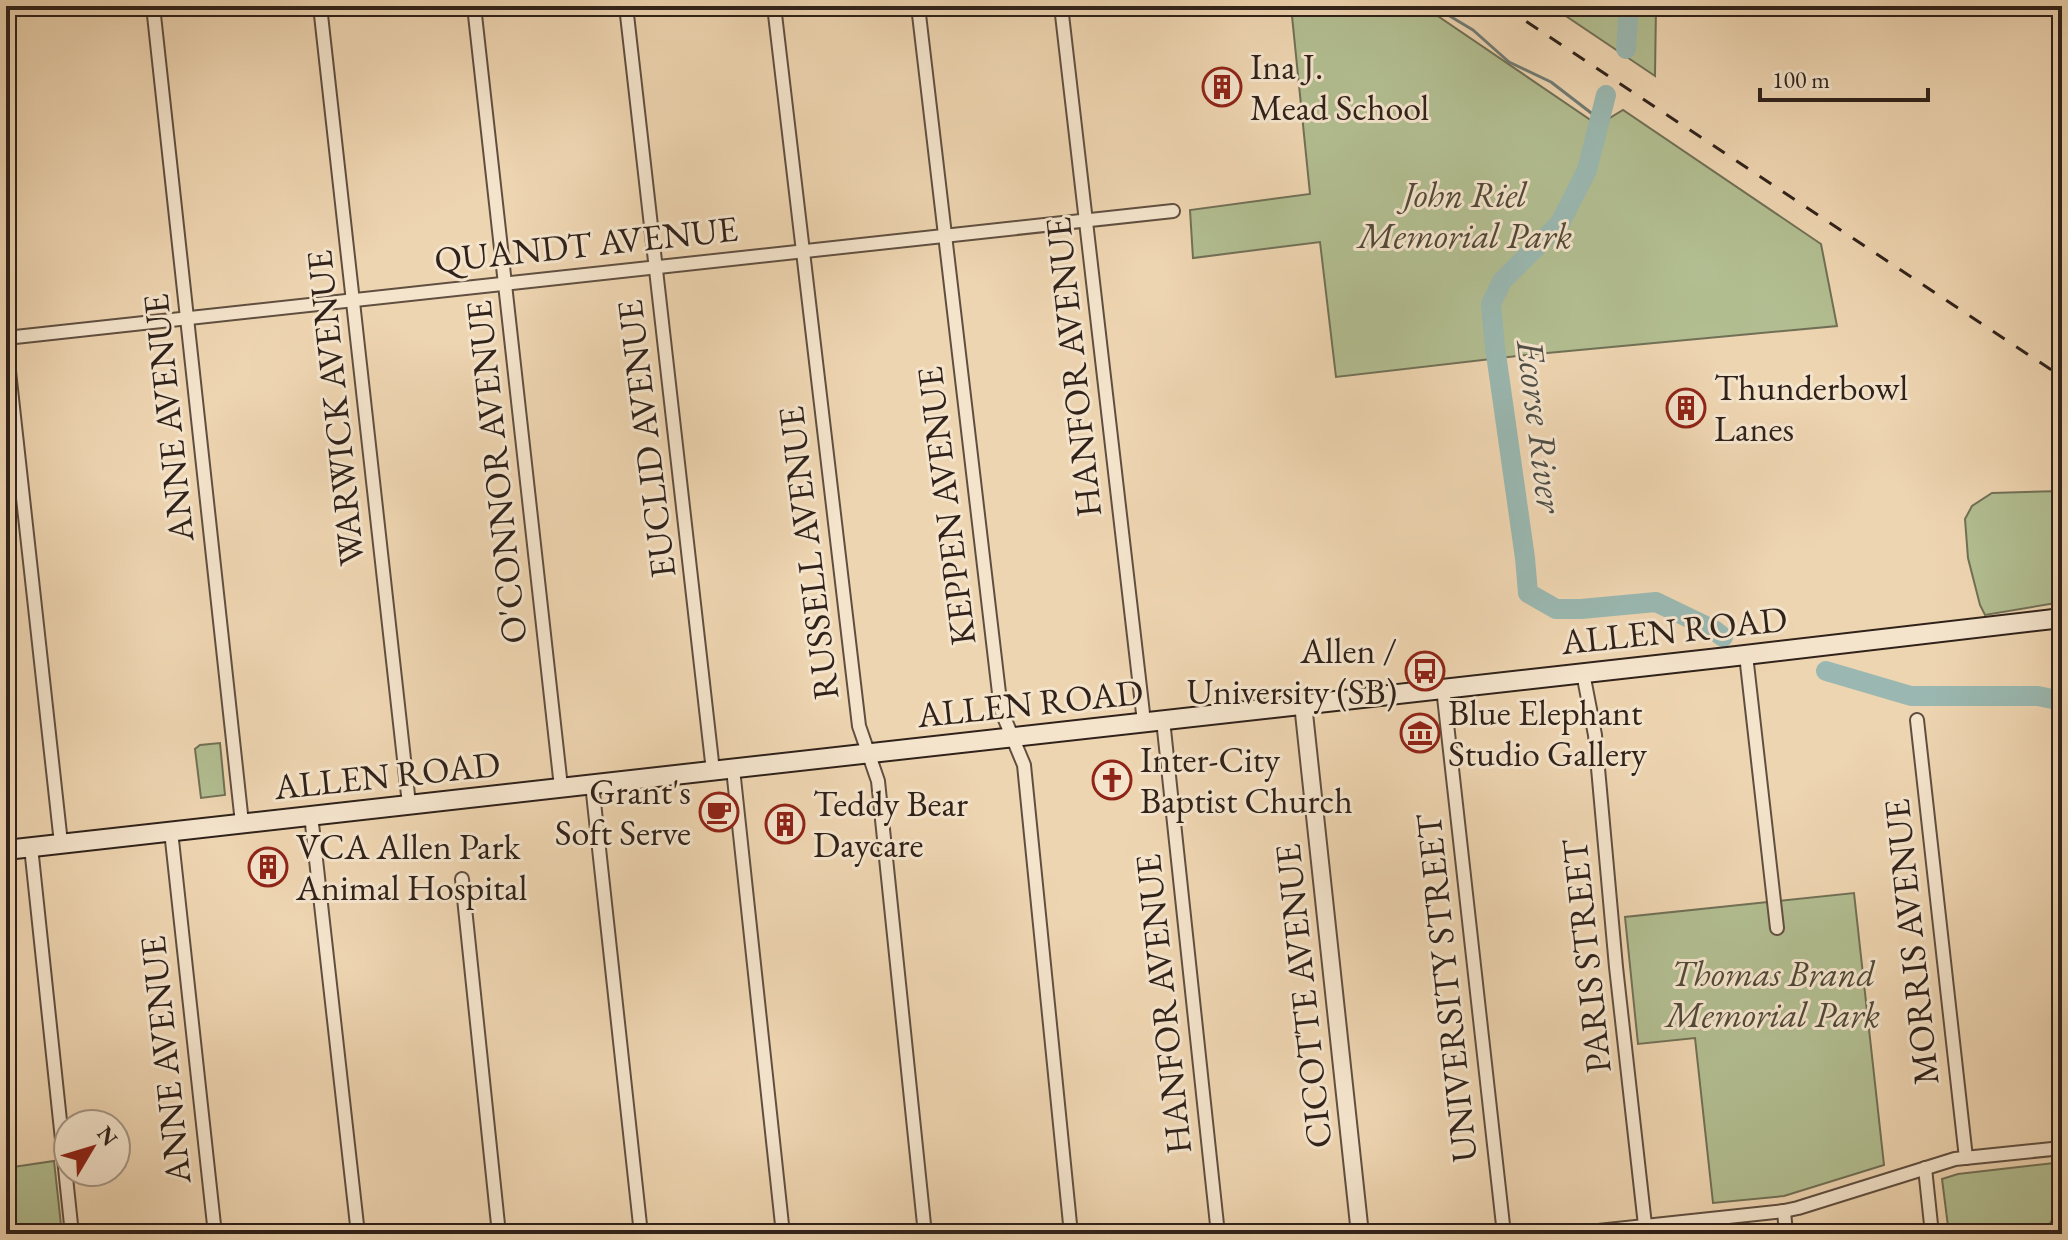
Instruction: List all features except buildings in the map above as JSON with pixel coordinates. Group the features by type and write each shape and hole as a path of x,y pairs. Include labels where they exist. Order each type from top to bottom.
{"main road":[{"name":"ALLEN ROAD","path":"6,850 2062,618"}],"street":[{"name":"ANNE AVENUE","path":"153,6 242,823"},
{"name":"WARWICK AVENUE","path":"320,6 409,804"},
{"name":"O'CONNOR AVENUE","path":"474,6 561,787"},
{"name":"EUCLID AVENUE","path":"626,6 713,771"},
{"name":"RUSSELL AVENUE","path":"774,6 859,726 878,781 925,1234"},
{"name":"KEPPEN AVENUE","path":"918,6 1001,710 1024,765 1071,1234"},
{"name":"HANFOR AVENUE","path":"1061,6 1218,1234"},
{"name":"QUANDT AVENUE","path":"6,341 352,299 1173,211"},
{"path":"6,341 61,843"},
{"path":"1746,655 1777,928"},
{"name":"PARIS STREET","path":"1583,673 1595,735 1645,1230"},
{"name":"UNIVERSITY STREET","path":"1443,688 1504,1234"},
{"name":"CICOTTE AVENUE","path":"1303,704 1360,1234"},
{"name":"MORRIS AVENUE","path":"1917,720 1966,1158"},
{"path":"733,769 783,1234"},
{"path":"592,784 641,1234"},
{"path":"311,815 358,1234"},
{"name":"ANNE AVENUE","path":"171,831 215,1234"},
{"path":"31,847 72,1234"},
{"path":"462,879 499,1234"},
{"path":"1570,1234 1645,1230 1784,1211 1966,1158 2062,1148"},
{"path":"1925,1168 1932,1234"},
{"path":"1784,1211 1786,1234"}],"green space":[{"name":"John Riel Memorial Park","path":"1291,6 1423,6 1598,125 1623,110 1821,244 1837,326 1526,355 1336,377 1320,242 1193,258 1190,210 1310,194"},
{"path":"1551,6 1656,6 1655,76"},
{"path":"2062,491 2062,602 1985,615 1968,558 1965,519 1972,506 1992,493"},
{"path":"220,743 225,795 201,798 195,749 200,745"},
{"name":"Thomas Brand Memorial Park","path":"1854,893 1884,1165 1784,1196 1713,1203 1695,1038 1638,1044 1625,917"},
{"path":"52,1161 52,1188 57,1188 62,1234 6,1234 6,1168"},
{"path":"2054,1163 2059,1209 2049,1225 2051,1234 1949,1234 1942,1179 1958,1174"}],"waterway":[{"path":"1433,6 1473,30 1509,62 1551,82 1599,119"},
{"name":"Ecorse River","path":"1626,49 1629,6"},
{"name":"Ecorse River","path":"1606,95 1587,170 1560,223 1502,281 1491,304 1528,593 1556,609 1656,602 1723,637"},
{"name":"Ecorse River","path":"1826,671 1911,696 2038,696 2062,701"}],"railway":[{"path":"1503,6 2062,377"}],"place":[{"name":"Ina J. Mead School","path":"1222,87"},
{"name":"Thunderbowl Lanes","path":"1686,408"},
{"name":"Allen / University (SB)","path":"1425,671"},
{"name":"Blue Elephant Studio Gallery","path":"1420,733"},
{"name":"Inter-City Baptist Church","path":"1112,780"},
{"name":"Grant's Soft Serve","path":"719,812"},
{"name":"Teddy Bear Daycare","path":"785,824"},
{"name":"VCA Allen Park Animal Hospital","path":"268,867"}]}
